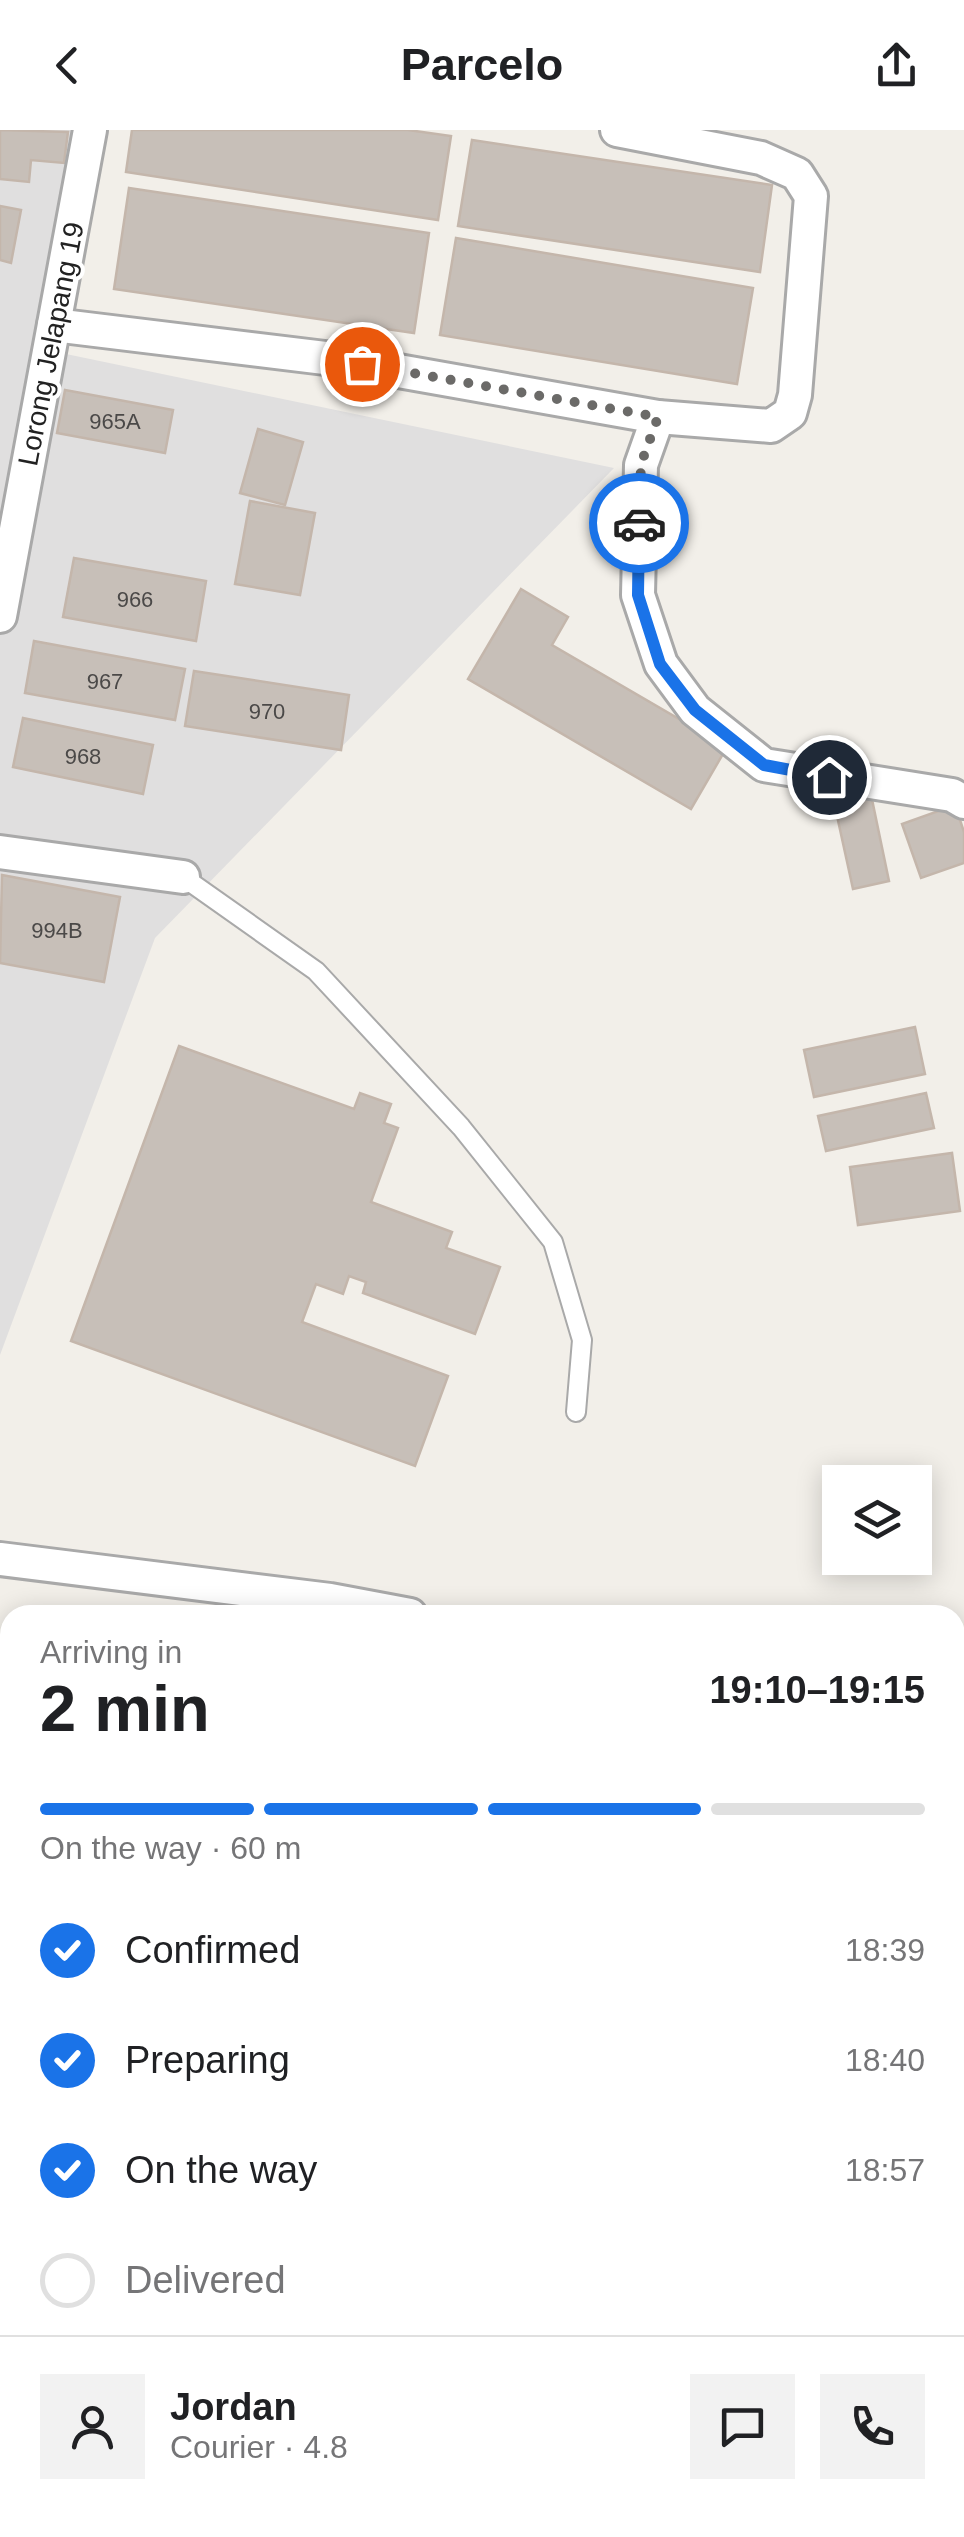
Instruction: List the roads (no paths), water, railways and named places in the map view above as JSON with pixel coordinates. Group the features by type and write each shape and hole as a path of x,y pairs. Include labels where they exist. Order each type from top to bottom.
{"street":[{"name":"Lorong Jelapang 19","path":"0,616 90,130"},
{"path":"54,324 325,358 658,417 771,426 790,413 811,196 797,174 761,158 617,130"},
{"path":"658,417 641,464 638,595 660,664 695,710 764,765 952,795 964,802"},
{"path":"0,852 184,877"},
{"path":"0,1559 308,1605"}],"lane":[{"path":"184,877 316,972 461,1127 553,1242 582,1340 576,1412"}]}
